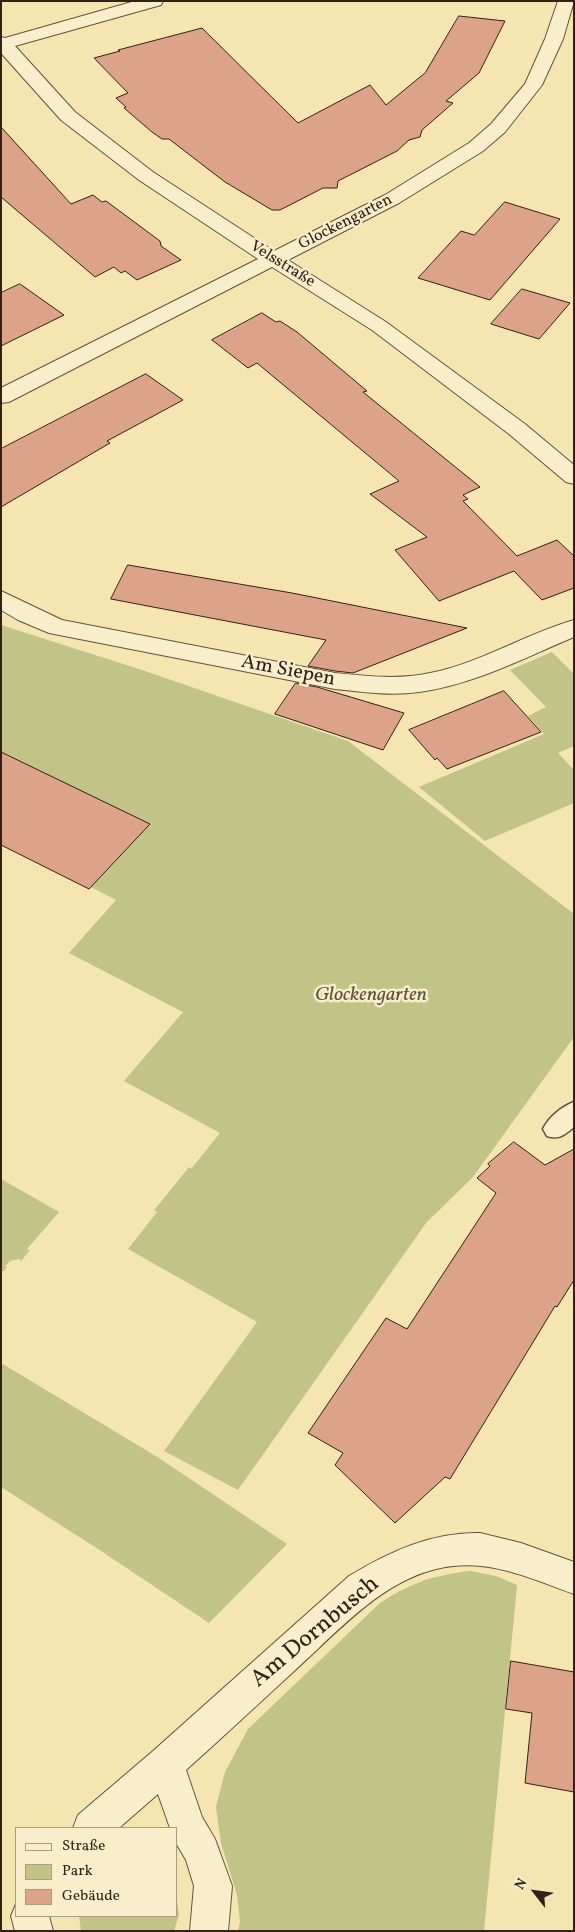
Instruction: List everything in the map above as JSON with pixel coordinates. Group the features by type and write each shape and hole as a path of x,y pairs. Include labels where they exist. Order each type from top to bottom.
{"street":[{"path":"2,43 155,1"},
{"name":"Glockengarten","path":"1,397 392,199 476,147 498,128 533,85 554,39 567,1"},
{"path":"554,39 574,42"},
{"name":"Velsstraße","path":"2,43 68,116 146,176 379,326 517,429 574,477"},
{"name":"Am Siepen","path":"1,599 26,614 57,627 335,681 381,685 429,682 467,671 574,628"},
{"name":"Am Dornbusch","path":"92,1827 166,1764 361,1588 392,1569 426,1555 468,1549 510,1556 574,1578"},
{"path":"166,1764 187,1826 202,1852 213,1886 209,1931"},
{"path":"30,1917 34,1931"}],"lane":[{"path":"554,1129 574,1112"}],"green space":[{"name":"Glockengarten","path":"1,625 142,670 348,741 574,914 574,1037 473,1177 426,1223 238,1490 164,1451 257,1322 128,1249 157,1212 154,1210 220,1133 124,1081 183,1012 69,953 116,900 91,887 1,752"},
{"path":"552,652 574,674 574,746 558,753 574,770 574,803 485,841 419,787 544,734 528,716 546,707 510,670"},
{"path":"1,1179 59,1212 27,1249 30,1250 21,1261 19,1259 10,1261 5,1266 7,1267 4,1271 1,1271"},
{"path":"1,1363 159,1458 287,1544 209,1623 1,1487"},
{"path":"470,1571 496,1576 517,1585 484,1931 238,1931 240,1922 237,1895 221,1843 216,1807 225,1772 248,1729 380,1603 402,1590 423,1581"},
{"path":"178,1908 179,1915 174,1931 81,1931 79,1917 178,1917"}],"building":[{"path":"459,16 505,21 479,73 446,101 453,103 422,130 420,137 409,140 397,151 338,181 337,188 323,188 280,210 272,210 225,182 169,139 162,139 152,132 124,108 126,107 116,98 128,93 94,58 202,28 298,123 370,85 386,105 425,73"},
{"path":"1,127 71,204 93,195 102,202 106,201 160,241 161,246 181,260 137,280 125,271 121,273 114,267 95,277 1,197"},
{"path":"505,202 560,219 490,300 418,278 461,231 474,235"},
{"path":"20,284 64,315 1,346 1,293"},
{"path":"522,289 570,303 539,339 491,324"},
{"path":"262,313 276,322 280,321 297,332 367,391 363,392 480,487 463,495 468,499 463,501 517,556 557,540 574,556 574,588 542,600 514,571 439,601 395,550 427,537 370,494 399,481 257,363 248,368 212,340"},
{"path":"146,374 183,400 107,441 110,443 1,507 1,449"},
{"path":"128,565 292,593 467,628 353,673 308,666 326,640 111,599"},
{"path":"296,683 317,687 404,713 383,750 275,714"},
{"path":"504,691 541,732 447,769 437,758 435,760 409,730"},
{"path":"1,752 150,824 89,889 1,845"},
{"path":"514,1142 545,1165 574,1149 574,1280 557,1307 555,1306 450,1479 445,1477 395,1523 335,1465 343,1453 308,1433 386,1318 407,1329 496,1193 477,1178 490,1166 488,1164"},
{"path":"511,1661 574,1672 574,1792 525,1783 532,1713 506,1709"}]}
